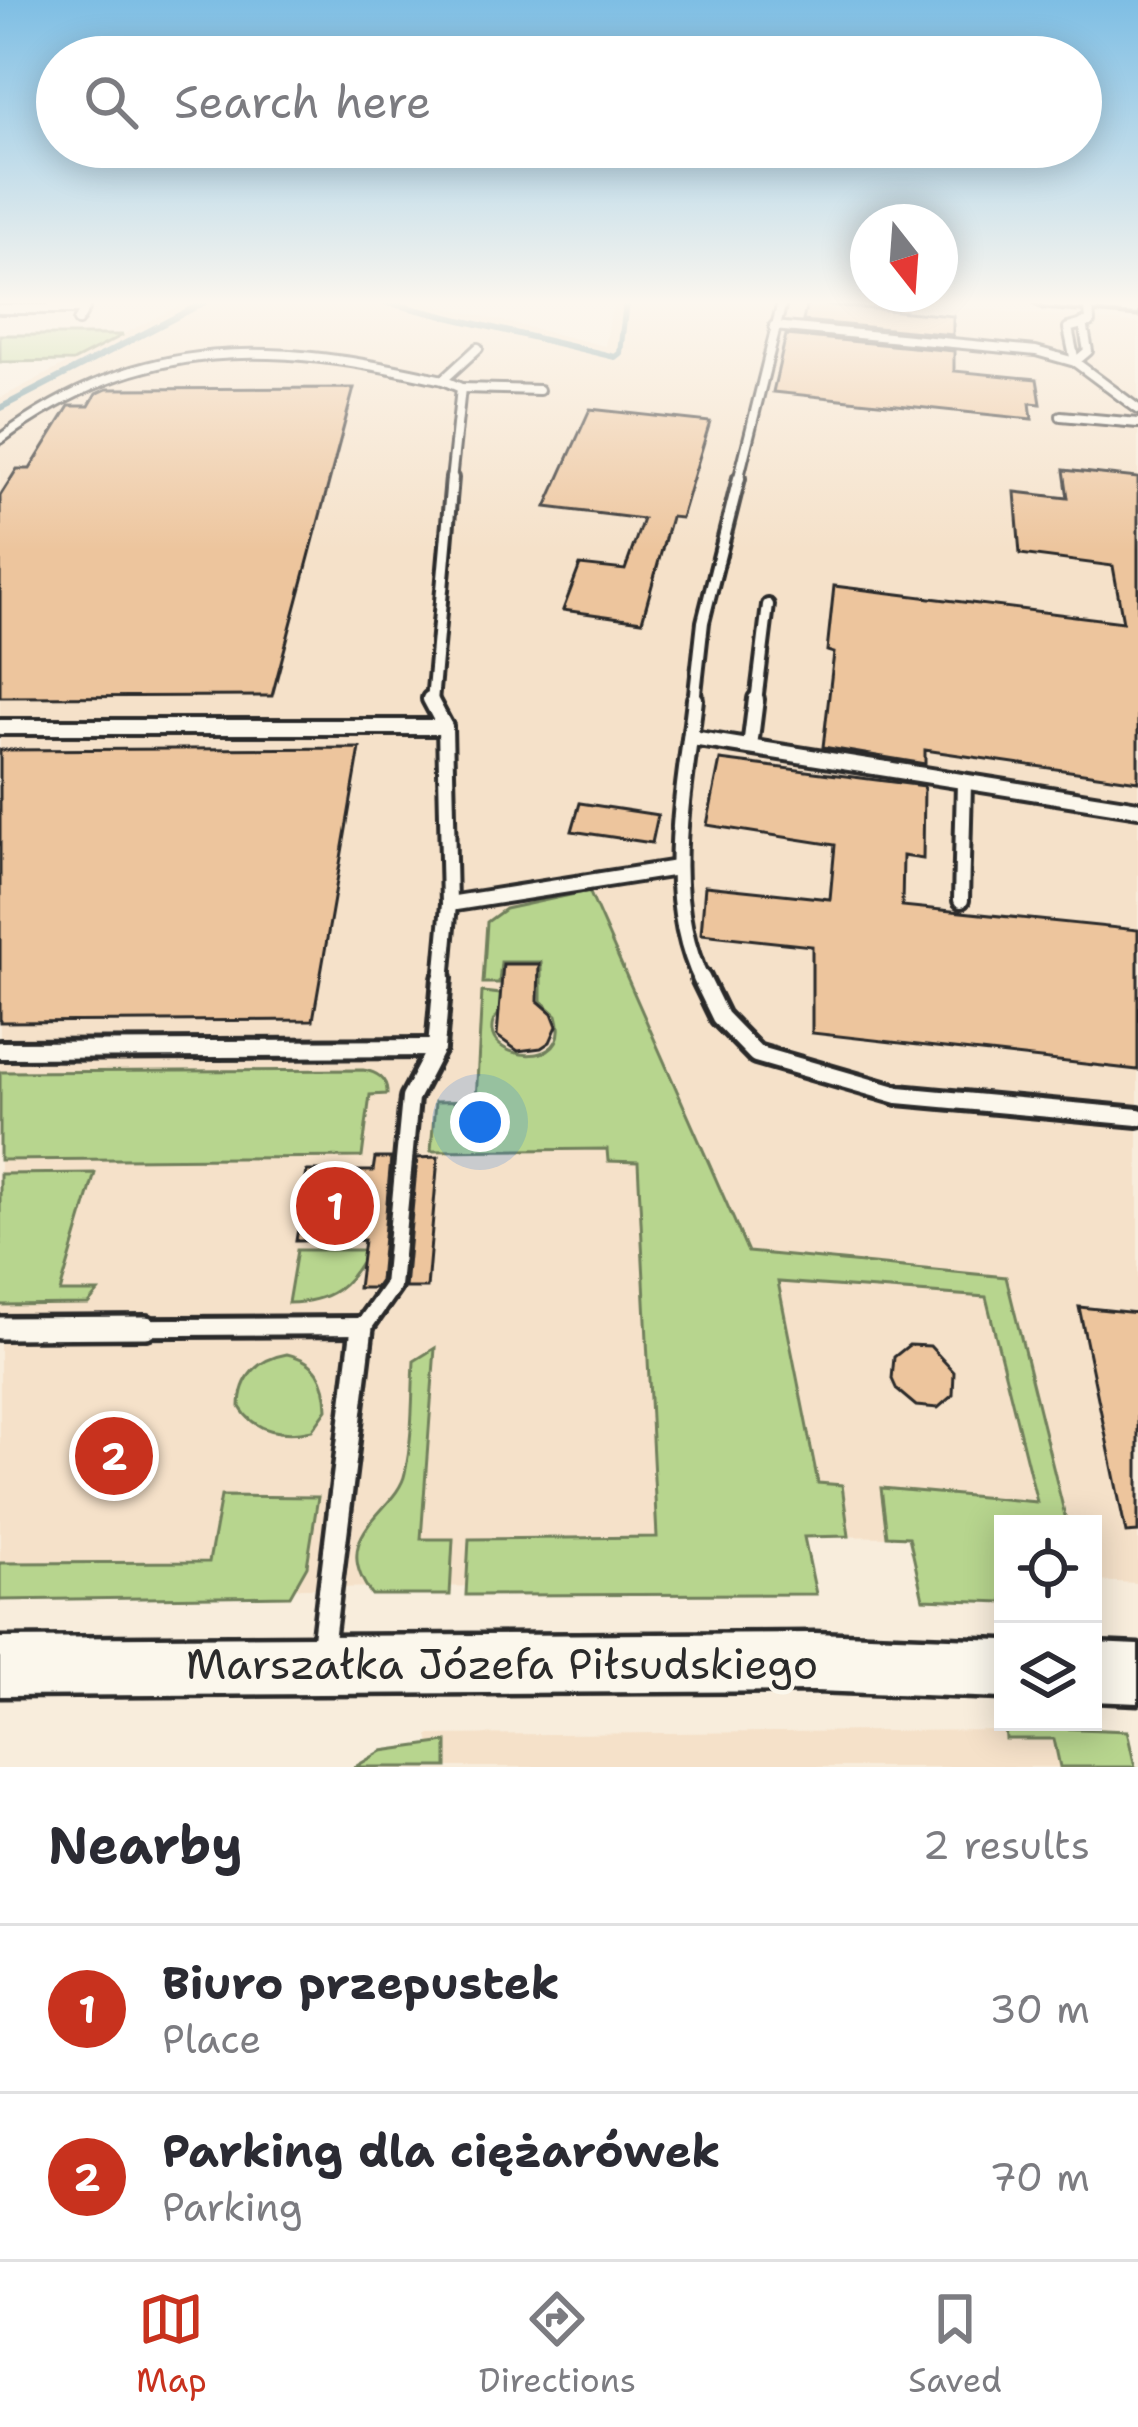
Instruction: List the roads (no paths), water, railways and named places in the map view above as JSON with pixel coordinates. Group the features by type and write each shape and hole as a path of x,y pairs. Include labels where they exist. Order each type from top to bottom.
{"street":[{"name":"Marszałka Józefa Piłsudskiego","path":"0,1666 815,1662 994,1669"},
{"path":"1102,1672 1138,1674"}],"lane":[{"path":"0,439 21,421 90,384"},
{"path":"453,384 539,390"},
{"path":"760,384 704,622 677,868 694,964 720,1017 756,1054 898,1095 1138,1118"},
{"path":"1105,384 1138,409"},
{"path":"321,1663 362,1326 392,1286 410,1098 436,1048 449,904 445,727 429,697 461,388"},
{"path":"1061,416 1138,423"},
{"path":"750,747 768,605"},
{"path":"0,727 445,727"},
{"path":"692,738 1138,809"},
{"path":"961,900 964,783"},
{"path":"449,904 677,868"},
{"path":"0,1050 436,1048"},
{"path":"0,1328 362,1326"}],"waterway":[{"path":"0,408 46,384"}],"place":[{"name":"Biuro przepustek","path":"335,1206"},
{"name":"Parking dla ciężarówek","path":"114,1456"}]}
